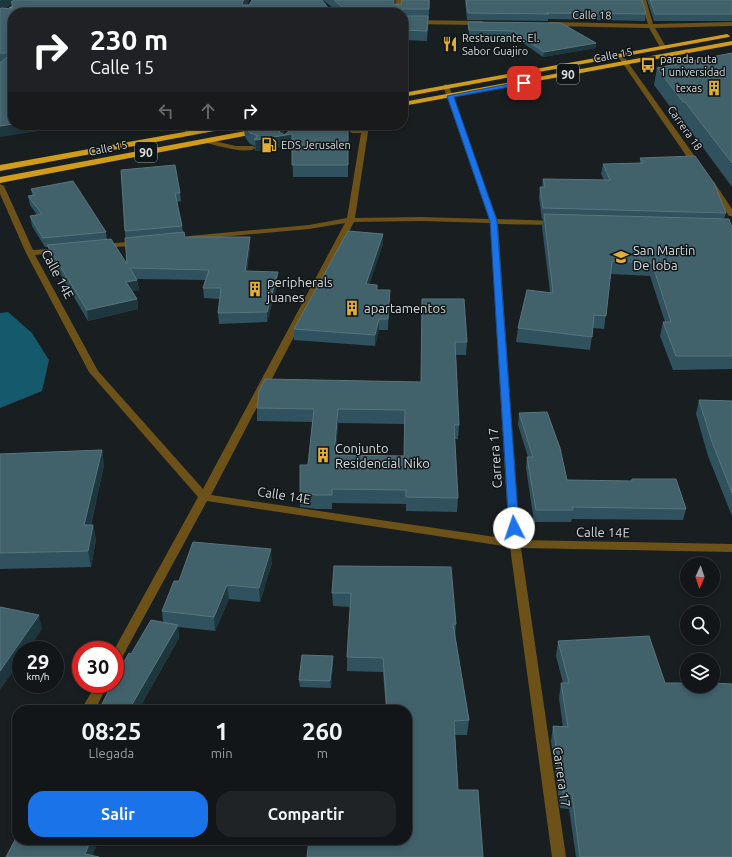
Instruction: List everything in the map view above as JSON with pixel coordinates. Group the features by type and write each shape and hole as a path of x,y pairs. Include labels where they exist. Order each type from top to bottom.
{"highway":[{"name":"Calle 15","path":"408,103 448,91 620,55 732,35"},
{"name":"Calle 15","path":"408,94 448,91 627,64 732,43"},
{"name":"Calle 15","path":"0,168 207,130"},
{"name":"Calle 15","path":"0,180 205,141 277,130"}],"main road":[{"path":"12,8 24,0"}],"street":[{"path":"643,0 651,26 663,47"},
{"path":"408,22 488,23"},
{"name":"Calle 18","path":"543,24 651,26 732,24"},
{"name":"Carrera 18","path":"620,55 732,214"},
{"name":"Carrera 17","path":"448,91 494,221 515,544 559,857"},
{"path":"124,644 204,497 351,220 363,130"},
{"path":"205,141 220,146 253,148"},
{"name":"Calle 14E","path":"0,186 30,253 94,372 204,497 515,544 732,548"},
{"path":"182,239 309,228 351,220 420,219 565,223"},
{"path":"94,247 150,242"},
{"path":"30,253 70,249"},
{"path":"91,705 97,693"}],"water":[{"path":"8,312 32,333 49,360 42,391 0,408 0,313"}],"building":[{"path":"14,0 244,0 242,3 243,5 249,5 252,0 322,0 328,8 12,8 13,3 11,2"},
{"path":"334,0 394,0 393,4 401,5 402,0 429,0 429,9 344,8"},
{"path":"466,0 642,0 646,14 468,13"},
{"path":"650,0 732,0 732,14 655,14"},
{"path":"1,8 8,9 8,53 0,53"},
{"path":"408,16 428,16 427,31 408,30"},
{"path":"468,22 561,23 596,43 544,52 513,31 469,30"},
{"path":"732,53 732,163 657,68"},
{"path":"8,56 8,125 0,126 0,63"},
{"path":"247,130 281,130 279,132 284,135 290,130 348,130 348,165 292,165 292,134 255,140 254,139 257,137 256,135 250,133"},
{"path":"695,156 714,183 726,213 543,208 540,187 545,187 543,179 610,180 603,164 643,163 640,158"},
{"path":"175,165 180,193 175,193 182,226 125,231 121,170"},
{"path":"73,181 106,232 43,238 30,216 42,214 28,196 35,195 31,189"},
{"path":"544,214 729,219 732,228 732,356 676,356 663,322 671,322 652,263 612,261 606,316 594,315 592,337 518,328 527,290 553,293"},
{"path":"348,231 383,234 366,284 377,285 377,290 390,290 388,319 379,319 375,335 294,329"},
{"path":"184,232 185,237 250,237 245,271 278,272 267,312 218,313 221,288 203,288 209,270 130,268 137,280 126,282 137,299 87,310 47,245 111,239 127,264 125,238"},
{"path":"422,299 464,299 467,342 455,342 459,425 454,425 458,498 406,497 406,490 332,489 332,495 316,495 300,492 300,465 308,465 314,409 257,408 259,391 265,379 421,382","holes":["338,409 405,410 404,456 334,455"]},
{"path":"699,400 732,401 732,493 712,442"},
{"path":"547,412 560,448 567,480 632,481 632,479 676,479 686,509 572,507 573,510 536,510 527,457 533,457 519,413"},
{"path":"102,450 84,525 93,525 88,551 0,553 0,454"},
{"path":"193,542 271,549 259,588 227,585 214,617 162,611 174,581 179,581"},
{"path":"334,566 451,567 456,624 453,624 469,720 454,721 458,790 478,790 483,857 307,857 308,845 412,845 412,705 387,705 383,658 347,657 351,593 332,593"},
{"path":"0,607 39,615 21,641 12,641 12,654 0,671"},
{"path":"151,620 178,625 132,705 102,705 108,693 124,693 124,662 129,653 131,654"},
{"path":"649,636 665,683 680,683 680,693 720,693 720,683 732,684 732,857 580,857 572,794 563,793 553,726 568,727 561,683 569,683 558,641"},
{"path":"302,655 333,656 330,681 299,680"},
{"path":"12,845 89,845 85,854 99,857 6,857"}],"place":[{"name":"Restaurante. El. Sabor Guajiro","path":"450,44"},
{"name":"parada ruta 1 universidad","path":"648,65"},
{"name":"texas","path":"714,88"},
{"name":"EDS Jerusalen","path":"269,145"},
{"name":"San Martin De loba","path":"621,257"},
{"name":"peripherals juanes","path":"255,289"},
{"name":"apartamentos","path":"352,308"},
{"name":"Conjunto Residencial Niko","path":"323,455"}],"route":[{"path":"514,528 494,221 450,96 524,83"}]}
